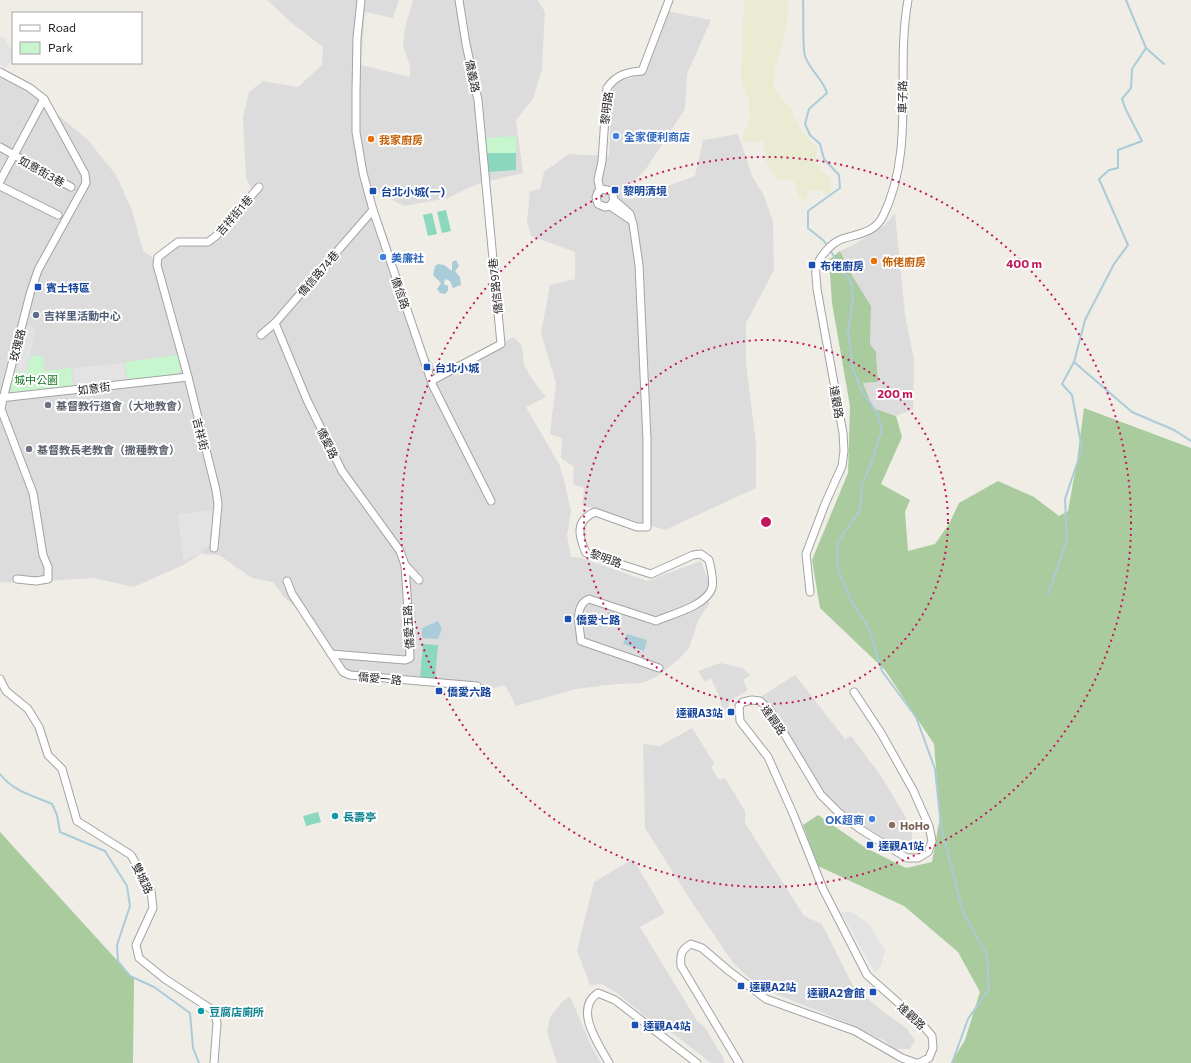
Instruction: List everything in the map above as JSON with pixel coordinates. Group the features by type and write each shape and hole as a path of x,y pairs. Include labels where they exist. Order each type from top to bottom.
{"street":[{"name":"僑信路","path":"361,0 357,38 356,132 363,173 373,210 422,354 433,380 433,386 491,501"},
{"name":"僑義路","path":"459,0 466,44 478,100 481,152"},
{"name":"黎明路","path":"603,189 599,172 602,161 607,88 613,80 628,72 642,71 669,0"},
{"name":"車子路","path":"822,255 840,240 868,231 882,218 893,193 902,145 904,28 908,0"},
{"name":"玫瑰路","path":"0,72 30,88 44,99 85,174 86,183 38,270 30,294 2,399 1,409 4,426 33,493 43,554 48,567 48,579 16,579"},
{"path":"0,181 44,99"},
{"name":"如意街3巷","path":"0,147 71,187"},
{"name":"僑信路97巷","path":"433,380 501,344 481,152"},
{"path":"0,186 58,215"},
{"name":"吉祥街1巷","path":"159,274 157,265 158,257 178,242 208,242 216,236 258,187"},
{"name":"黎明路","path":"603,189 614,194 612,203"},
{"name":"黎明路","path":"603,189 596,194 597,202 602,207 612,203"},
{"name":"黎明路","path":"612,203 630,214 633,224 639,265 647,440 647,527 637,527 595,512 587,516 582,522 580,530 581,540 586,553 651,574 692,555 701,554 709,560 712,572 712,588 704,601 656,620 588,599 580,604 579,615 581,641 659,668"},
{"name":"僑信路74巷","path":"261,335 275,323 373,210"},
{"name":"達觀路","path":"810,592 806,554 822,509 842,466 844,451 843,433 817,289 816,269 822,255"},
{"name":"吉祥街","path":"159,274 188,377 218,504 214,548"},
{"name":"僑愛路","path":"275,323 307,400 342,471 400,552 405,565"},
{"name":"如意街","path":"2,399 188,377"},
{"path":"405,565 420,580"},
{"name":"僑愛五路","path":"332,654 405,660 410,658 410,625 405,565"},
{"name":"僑愛一路","path":"287,580 292,594 343,672 350,675 477,686"},
{"name":"雙城路","path":"0,679 6,691 28,709 40,727 48,755 62,769 77,821 131,855 145,878 151,891 153,908 136,945 138,958 214,1011 217,1023 214,1063"},
{"name":"達觀路","path":"854,692 881,733 913,790 929,826 932,842 928,852 918,858 907,858 838,812 822,795 770,710 760,701 752,700 744,702 739,706 738,712 740,721 768,757 794,816 823,889 867,975 920,1022 932,1036 933,1048 929,1058 919,1063"},
{"path":"739,1063 681,966 680,956 683,949 691,944 702,948 729,971 766,998 855,1031 902,1058 916,1063"},
{"path":"610,1063 598,1044 588,1021 588,1005 593,996 598,993 615,1000 697,1063"}],"shaded area":[{"path":"267,0 399,0 393,18 365,12 361,65 410,77 410,66 403,45 405,28 413,0 538,0 545,12 542,69 533,99 516,120 523,173 477,184 448,198 404,206 375,191 375,204 388,239 413,327 425,353 436,369 444,371 514,337 522,346 524,365 532,379 546,397 526,407 560,466 571,511 567,535 571,557 582,558 647,581 701,561 708,579 709,604 698,621 689,648 678,660 656,677 642,683 616,684 576,689 516,706 505,685 490,689 463,688 341,677 303,614 283,596 273,582 252,578 219,555 201,554 183,565 134,587 93,578 18,583 0,582 0,77 35,96 88,140 116,175 132,210 143,251 160,263 162,258 176,245 215,243 256,198 246,178 243,117 249,92 263,81 298,87 322,65 323,47 292,23"},
{"name":"黎明清境","path":"667,11 711,20 687,74 685,109 646,169 632,183 622,198 632,199 695,176 703,140 738,134 752,176 764,196 773,222 774,270 746,323 746,364 756,443 756,488 665,530 582,505 584,488 573,484 574,467 561,458 562,438 550,434 556,383 541,333 550,285 575,279 575,252 531,236 527,220 530,191 540,189 544,172 569,154 609,156 612,90 615,82 644,74"},
{"path":"0,36 4,38 12,51 12,59 6,68 0,65"},
{"path":"895,213 905,314 914,360 913,409 896,416 873,408 863,383 878,382 876,352 870,344 871,306 853,277 840,251 853,245 885,225"},
{"path":"27,326 36,328 26,373 17,371"},
{"path":"124,363 126,382 75,388 72,368"},
{"path":"213,510 211,546 202,549 203,553 183,561 178,514"},
{"path":"720,663 743,668 750,675 743,680 748,690 730,701 727,710 722,710 720,698 711,678 705,682 698,671"},
{"path":"795,675 845,739 851,736 881,776 908,821 912,833 912,849 902,849 859,823 834,804 818,784 762,696"},
{"path":"692,728 714,763 711,767 719,780 725,778 745,811 745,823 804,916 822,924 853,986 881,1010 906,1028 915,1040 910,1049 894,1049 885,1041 845,1022 759,987 734,964 691,901 645,828 643,744 660,746"},
{"path":"633,859 665,913 640,927 697,1021 704,1026 724,1059 724,1063 711,1063 679,1038 645,1016 617,993 602,984 590,985 577,950 594,882"},
{"path":"841,912 852,912 868,923 885,950 881,966 875,973"},
{"path":"570,996 591,1046 601,1063 557,1063 547,1032 550,1017 562,1002"}],"green space":[{"path":"744,0 789,0 785,33 775,68 773,87 791,109 801,130 817,148 816,164 832,180 829,186 833,190 826,196 821,190 810,190 805,200 797,197 797,187 792,179 778,180 766,162 764,141 741,142 750,117 749,99 741,79"},
{"path":"516,136 516,153 486,153 484,138"},
{"path":"486,153 516,153 516,170 488,172"},
{"path":"446,210 451,231 442,233 437,212"},
{"path":"432,213 437,234 428,236 423,215"},
{"path":"840,251 853,277 871,306 870,344 876,352 878,382 863,383 873,408 896,416 902,437 881,484 910,500 905,512 908,551 935,544 949,524 959,503 998,481 1034,497 1059,516 1068,511 1077,461 1084,408 1191,448 1191,1063 951,1063 965,1040 980,992 958,952 904,906 818,866 803,825 818,815 866,848 906,868 932,862 940,817 934,744 885,670 820,608 812,560 848,473 850,406 832,303 829,260"},
{"path":"178,355 180,371 178,374 127,382 125,362"},
{"name":"城中公園","path":"31,356 43,356 44,371 71,368 73,388 12,394 10,387 14,371 26,373"},
{"path":"423,644 438,645 435,679 420,678"},
{"path":"318,812 321,822 306,826 303,816"},
{"path":"0,832 134,979 133,1063 0,1063"}],"water":[{"path":"456,260 459,266 455,271 460,277 461,285 453,288 450,281 445,279 444,284 448,286 448,291 445,294 440,293 437,289 441,283 433,275 435,266 438,264 444,265 452,271 452,262"},
{"path":"438,621 442,629 438,639 422,638 422,628"},
{"path":"627,634 647,640 644,651 623,644"}],"waterway":[{"path":"803,0 805,56 810,66 823,83 827,93 809,109 805,124 810,135 820,144 824,159 839,175 840,188 808,211 808,228 824,241 851,282 853,298 848,332 853,369 862,391 877,413 882,429 873,459 862,484 860,510 837,543 837,567 852,603 868,626 882,671 916,717 935,769 941,826 963,913 987,955 989,989 968,1019 952,1063"},
{"path":"1048,594 1067,540 1065,499 1082,449 1072,395 1062,384 1074,362 1085,320 1114,264 1128,245 1099,179 1109,170 1118,168 1118,150 1142,141 1122,99 1131,88 1132,69 1146,48 1126,0"},
{"path":"1146,48 1164,64"},
{"path":"1074,362 1132,412 1174,430 1191,441"},
{"path":"0,774 17,789 52,804 57,815 60,832 105,851 127,886 130,906 117,945 118,961 130,976 154,987 190,1013 193,1048 199,1063"}],"place":[{"name":"全家便利商店","path":"616,136"},
{"name":"我家廚房","path":"371,139"},
{"name":"黎明清境","path":"615,190"},
{"name":"台北小城(一)","path":"373,191"},
{"name":"美廉社","path":"383,257"},
{"name":"佈佬廚房","path":"874,261"},
{"name":"布佬廚房","path":"812,265"},
{"name":"賓士特區","path":"38,287"},
{"name":"吉祥里活動中心","path":"36,315"},
{"name":"台北小城","path":"427,367"},
{"name":"基督教行道會（大地教會）","path":"48,405"},
{"name":"基督教長老教會（撒種教會）","path":"29,449"},
{"name":"僑愛七路","path":"568,619"},
{"name":"僑愛六路","path":"439,691"},
{"name":"達觀A3站","path":"731,712"},
{"name":"長壽亭","path":"335,816"},
{"name":"OK超商","path":"872,819"},
{"name":"HoHo","path":"892,825"},
{"name":"達觀A1站","path":"870,845"},
{"name":"達觀A2站","path":"741,986"},
{"name":"達觀A2會館","path":"873,992"},
{"name":"豆腐店廁所","path":"201,1011"},
{"name":"達觀A4站","path":"635,1025"}]}
